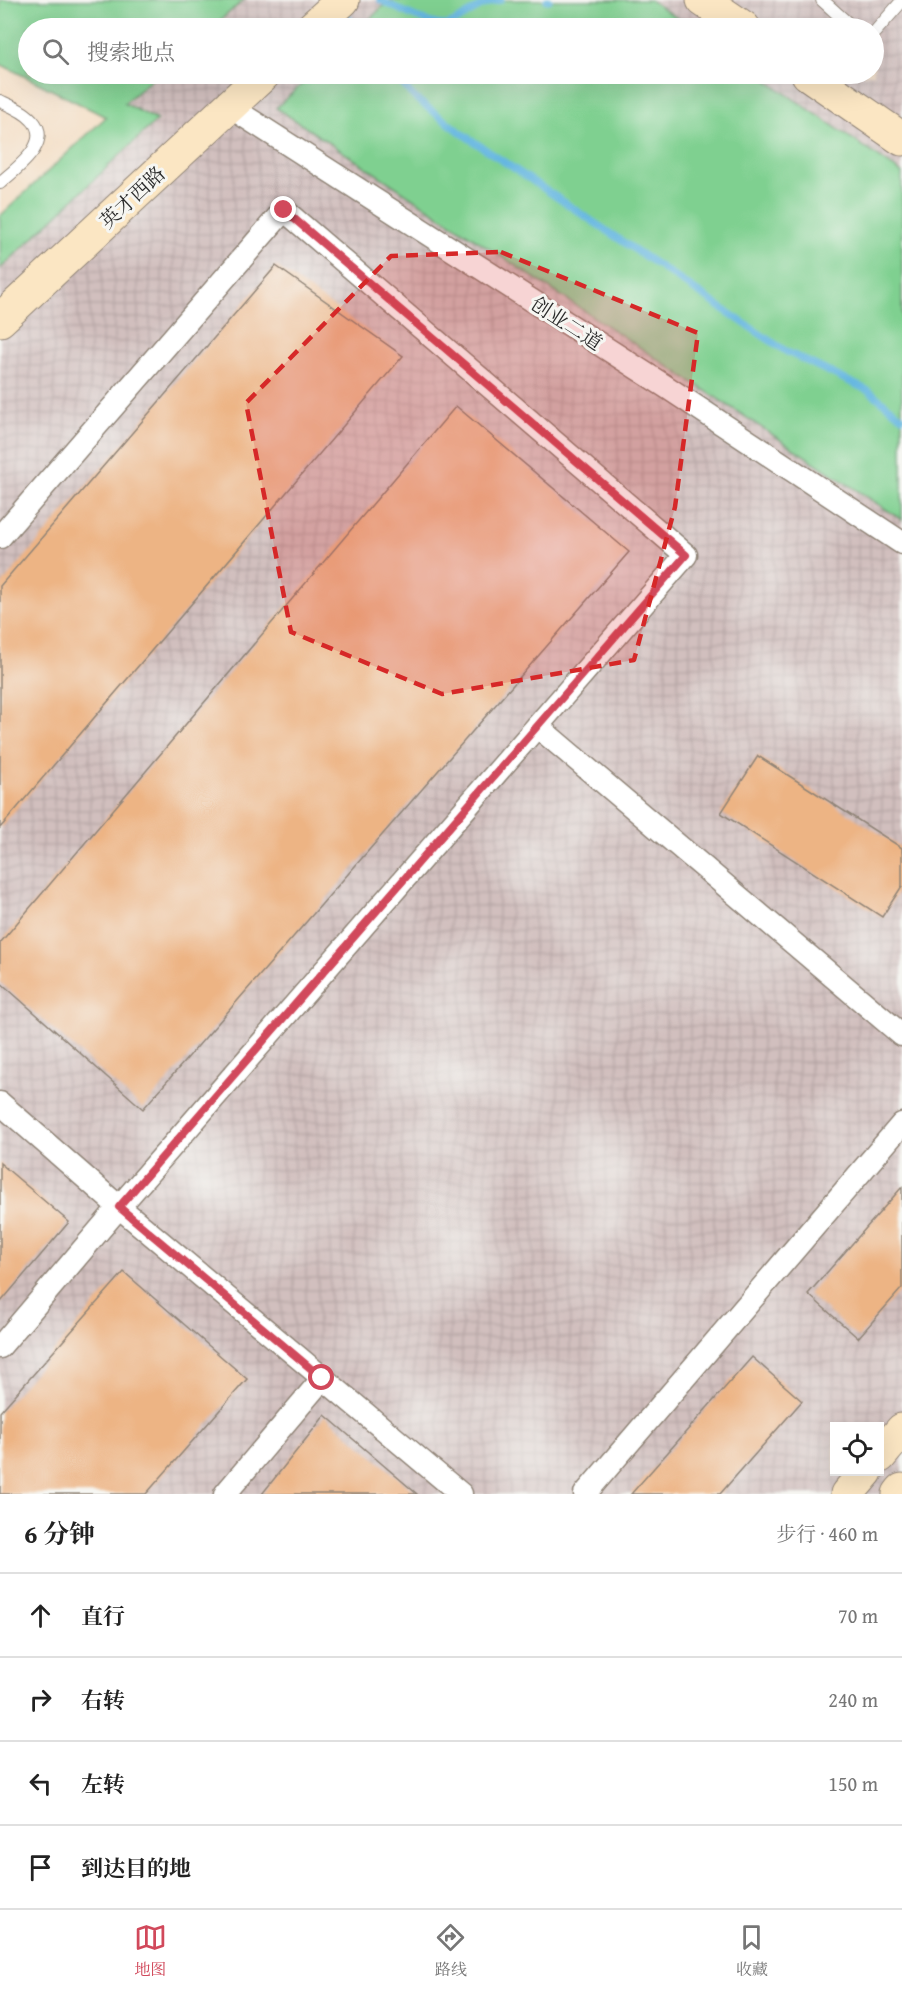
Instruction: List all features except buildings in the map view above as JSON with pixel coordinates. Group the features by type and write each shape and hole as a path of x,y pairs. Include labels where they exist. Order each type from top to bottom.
{"street":[{"path":"323,18 343,0"},
{"path":"703,0 729,18"},
{"name":"英才西路","path":"0,320 254,84"},
{"path":"827,84 902,139"},
{"name":"创业二道","path":"230,107 658,381 902,543"},
{"path":"0,537 284,210 686,555 0,1347"},
{"path":"537,726 902,1035"},
{"path":"0,1102 119,1207 460,1494"},
{"path":"585,1494 902,1124"},
{"path":"225,1494 322,1378"},
{"path":"884,1450 902,1430"},
{"path":"847,1494 863,1476"},
{"path":"899,1494 902,1490"}],"lane":[{"path":"822,0 842,18"},
{"path":"884,21 902,1"},
{"path":"0,101 31,118 35,123 38,139 35,150 0,183"}],"highlighted area":[{"path":"501,252 698,333 675,507 634,660 442,694 291,632 246,403 391,256"}],"shaded area":[{"path":"244,0 902,0 902,1494 0,1494 0,216 106,117 146,84 884,84 884,18 223,18"}],"green space":[{"path":"0,0 244,0 223,18 18,18 18,73 0,64"},
{"path":"390,0 650,0 677,18 371,18"},
{"path":"40,84 146,84 124,103 157,120 0,269 0,216 106,117"},
{"path":"302,84 772,84 902,173 902,520 276,108"}],"waterway":[{"path":"380,0 418,18"},
{"path":"460,18 487,3 501,0"},
{"path":"342,11 348,18"},
{"path":"402,84 415,98 467,137 787,352 869,391 902,417"}],"route":[{"path":"284,210 686,555 119,1207 322,1378"}]}
